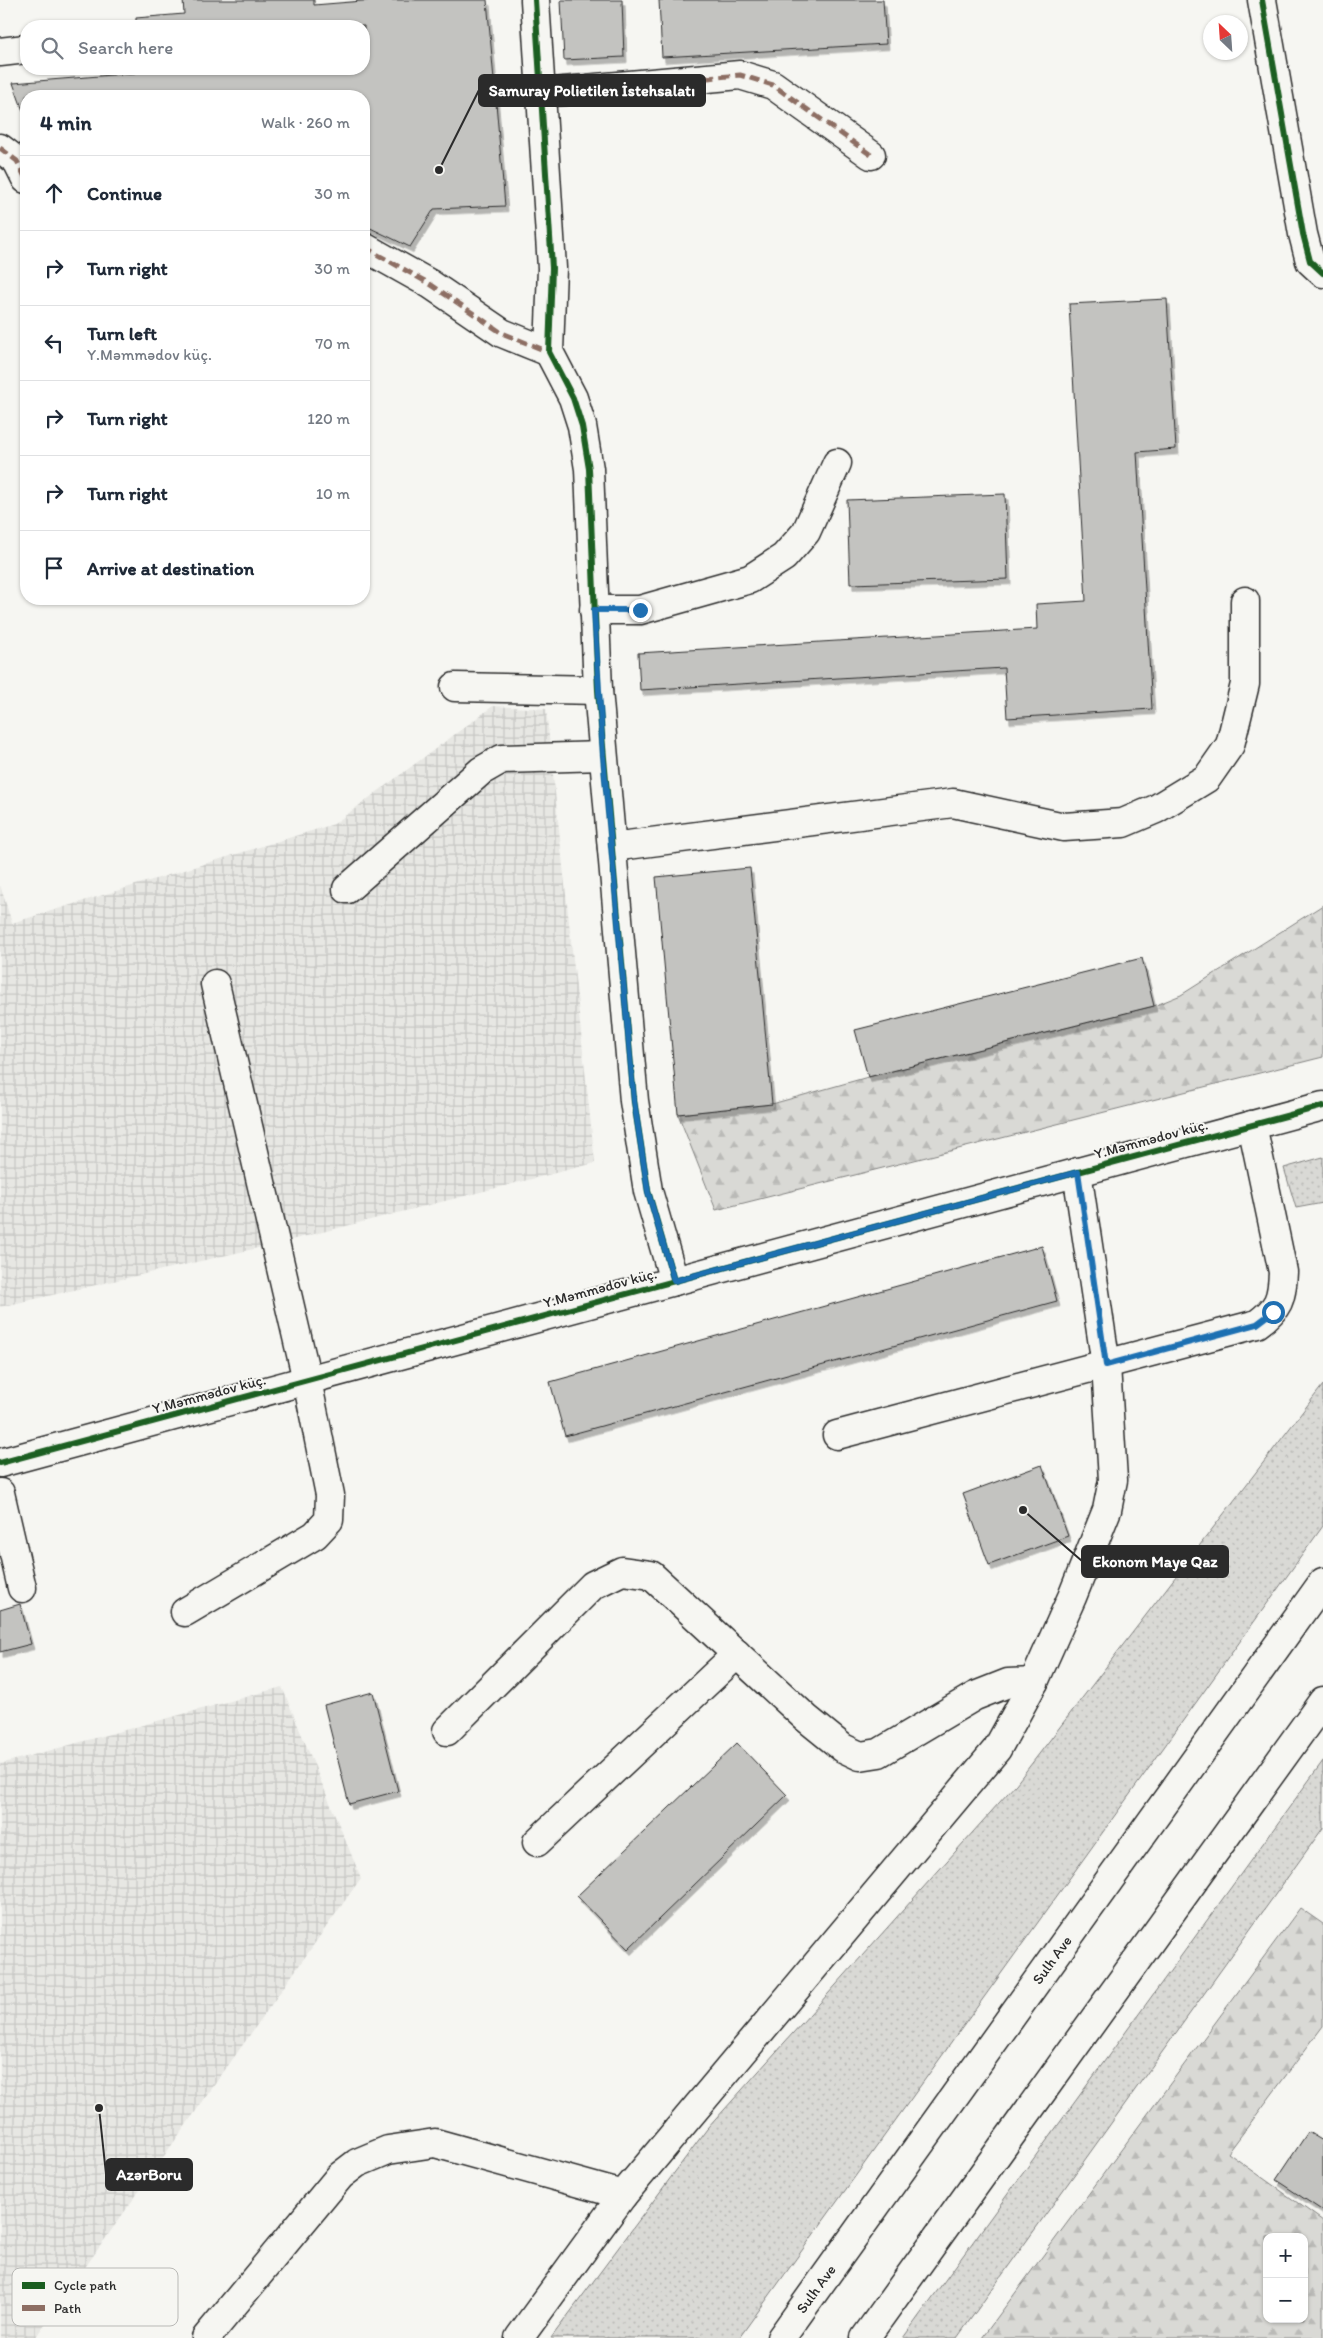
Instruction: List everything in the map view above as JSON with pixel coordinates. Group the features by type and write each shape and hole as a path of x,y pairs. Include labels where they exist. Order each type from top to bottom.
{"main road":[{"path":"534,0 552,268 549,352 573,398 582,426 589,469 598,690 634,1101 648,1192 674,1281"},
{"path":"1262,0 1303,234 1310,261 1323,273"},
{"path":"0,52 20,50"},
{"path":"541,92 740,75 773,85 871,155"},
{"path":"0,148 17,161 20,167"},
{"path":"370,250 430,284 502,333 549,352"},
{"path":"594,610 640,610 750,579 784,557 806,532 836,463"},
{"path":"612,847 953,803 1064,827 1123,824 1156,809 1207,778 1230,745 1244,684 1245,601"},
{"path":"454,686 598,690"},
{"path":"347,889 481,771 502,759 603,756"},
{"path":"185,1612 315,1534 329,1520 330,1494 307,1380 215,984"},
{"name":"Y.Məmmədov küç.","path":"0,1463 1323,1106"},
{"path":"837,1435 1257,1324 1273,1312 1282,1292 1282,1272 1252,1125"},
{"path":"519,2338 623,2195 997,1749 1034,1682 1072,1597 1107,1510 1112,1480 1106,1365 1078,1172"},
{"path":"0,1493 22,1588"},
{"path":"447,1731 593,1584 622,1571 651,1575 806,1718 843,1748 860,1756 879,1753 975,1696 1008,1683 1034,1682"},
{"name":"Sulh Ave","path":"781,2338 1323,1582"},
{"path":"537,1842 737,1654"},
{"path":"865,2338 1323,1701"},
{"path":"206,2338 340,2176 357,2163 388,2150 434,2143 623,2195"}],"shaded area":[{"path":"493,706 546,709 595,1163 275,1244 0,1307 0,885 12,923 334,824"},
{"path":"282,1687 361,1878 85,2268 12,2268 12,2326 44,2326 35,2338 0,2338 0,1764"}],"green space":[{"path":"1323,905 1323,1057 716,1210 678,1114 772,1104 868,1077 1154,1006 1181,995"},
{"path":"1323,1157 1323,1203 1296,1208 1284,1168"},
{"path":"1323,1385 1323,1526 739,2338 551,2338 707,2129 1016,1784"},
{"path":"1323,1761 1323,1828 957,2338 903,2338"},
{"path":"1300,1908 1323,1924 1323,2026 1228,2153 1323,2221 1323,2338 982,2338"}],"building":[{"path":"183,0 314,0 314,5 375,0 487,0 505,206 434,209 410,247 370,228 370,90 20,90 20,102 13,83 111,75 370,75 370,20 136,20 136,18 184,14"},
{"path":"561,0 622,0 624,57 564,60"},
{"path":"659,0 883,0 886,44 662,57"},
{"path":"1167,299 1176,449 1137,452 1152,709 1007,718 1004,668 640,690 638,653 1037,629 1036,604 1086,601 1069,304"},
{"path":"1005,494 1008,579 850,584 847,500"},
{"path":"750,868 772,1104 678,1114 656,877"},
{"path":"1142,958 1154,1006 868,1077 855,1030"},
{"path":"1042,1246 1057,1301 565,1436 550,1382"},
{"path":"1042,1465 1068,1536 989,1565 963,1494"},
{"path":"20,1604 31,1644 0,1652 0,1610"},
{"path":"373,1692 398,1791 349,1804 324,1705"},
{"path":"737,1743 787,1795 628,1949 577,1896"},
{"path":"1308,2132 1323,2141 1323,2211 1276,2180"}],"marked path":[{"path":"541,93 740,75 773,85 871,155"},
{"path":"0,148 17,161 20,167"},
{"path":"370,250 430,284 502,333 549,352"}],"cycle path":[{"path":"535,0 552,268 549,352 573,398 582,426 589,469 598,690 634,1101 648,1191 674,1281"},
{"path":"1262,0 1303,234 1310,261 1323,273"},
{"path":"0,1463 1323,1106"}],"place":[{"name":"Samuray Polietilen İstehsalatı","path":"439,170"},
{"name":"Ekonom Maye Qaz","path":"1023,1510"},
{"name":"AzərBoru","path":"99,2108"}],"route":[{"path":"640,610 594,610 603,756 634,1101 648,1192 674,1281 1078,1172 1106,1365 1257,1324 1273,1312"}]}
